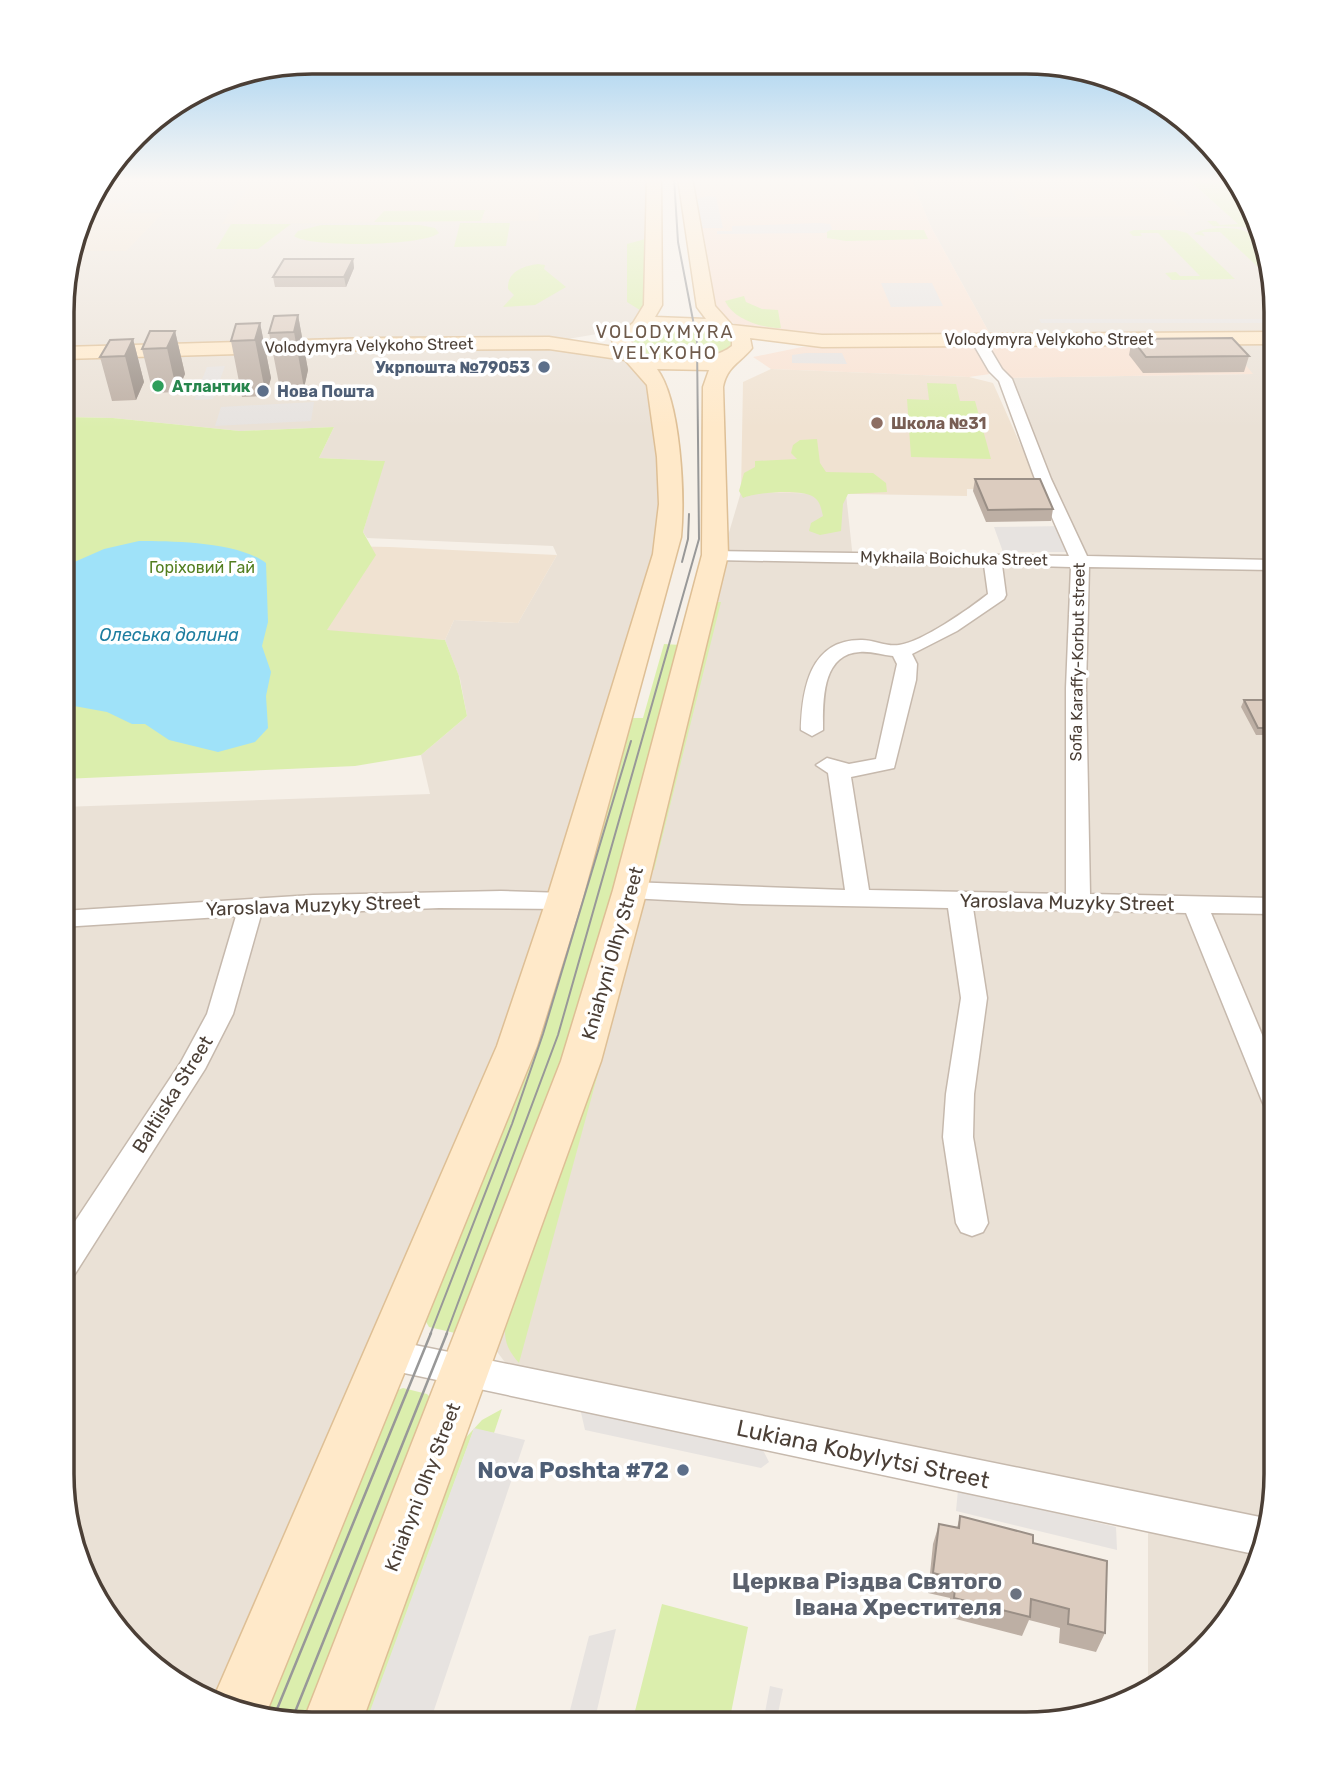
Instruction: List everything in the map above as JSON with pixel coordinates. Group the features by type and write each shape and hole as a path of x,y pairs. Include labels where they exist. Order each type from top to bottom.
{"main road":[{"name":"Kniahyni Olhy Street","path":"635,357 624,351 621,341 636,330 653,305 662,261"},
{"name":"Kniahyni Olhy Street","path":"336,1712 580,1061 630,890 715,555 713,387 715,376 743,343 706,307 690,261"},
{"name":"Volodymyra Velykoho Street","path":"74,353 372,344 549,343 681,322 822,341 984,349 1264,338"},
{"name":"Volodymyra Velykoho Street","path":"549,343 682,365 822,341"},
{"path":"242,1700 390,1355 517,1046 564,901 666,554 673,513 673,484 658,388 635,357"}],"street":[{"name":"Sofia Karaffy-Korbut street","path":"984,349 1005,379 1043,479 1080,561 1076,688 1078,902"},
{"name":"Mykhaila Boichuka Street","path":"715,555 1264,565"},
{"path":"812,730 812,702 819,667 827,659 837,651 857,646 901,652 989,605 997,594 992,559"},
{"path":"858,898 833,768 868,769 886,763 906,680 907,664 901,652"},
{"name":"Yaroslava Muzyky Street","path":"630,890 858,898 1264,906"},
{"name":"Yaroslava Muzyky Street","path":"74,918 251,906 421,900 564,901"},
{"path":"959,900 974,998 960,1094 958,1137 972,1223"},
{"path":"1195,904 1264,1072"},
{"name":"Baltiiska Street","path":"74,1249 191,1069 220,1014 251,906"},
{"name":"Lukiana Kobylytsi Street","path":"390,1355 1256,1535"}],"shaded area":[{"path":"80,261 648,261 647,311 632,328 562,340 74,350 76,281"},
{"path":"703,261 950,261 991,336 812,336 752,330 723,319 709,304"},
{"path":"950,261 1258,261 1262,281 1264,334 991,336"},
{"path":"881,283 932,283 943,306 891,307"},
{"path":"1039,319 1264,319 1264,323 1041,323"},
{"path":"1227,342 1264,342 1264,1489 1259,1523 510,1369 489,1341 741,492 846,494 853,559 1088,562 1008,378 1252,374"},
{"path":"1227,342 1253,374 1008,378 985,344"},
{"path":"975,345 990,374 969,377 771,369 753,357 802,347"},
{"path":"526,346 614,356 630,361 650,387 668,484 662,550 556,909 375,1368 233,1697 193,1680 143,1642 123,1618 98,1579 78,1520 74,1489 74,807 430,794 421,755 467,716 460,679 445,640 454,620 518,623 557,555 553,546 367,538 363,532 384,461 319,458 334,427 240,431 113,418 74,417 74,358"},
{"path":"842,353 847,364 792,363 792,355"},
{"path":"225,366 213,399 194,400 207,367"},
{"name":"Школа №31","path":"771,369 969,377 993,383 1041,491 967,489 967,496 741,492 743,382"},
{"path":"314,402 311,421 215,426 221,407"},
{"path":"1066,526 1077,552 1003,552 994,527"},
{"path":"339,546 557,555 518,623 454,620 445,640 323,631"},
{"path":"580,1408 761,1446 769,1462 761,1468 585,1430"},
{"path":"474,1428 525,1440 433,1712 370,1712"},
{"path":"958,1490 1116,1527 1117,1550 956,1511"},
{"path":"1148,1518 1254,1541 1240,1579 1224,1606 1183,1652 1148,1678"},
{"path":"616,1629 597,1712 570,1712 589,1636"},
{"path":"770,1686 783,1689 778,1712 765,1712"}],"green space":[{"path":"627,261 648,261 643,312 627,302"},
{"path":"1186,261 1217,261 1235,279 1172,280 1165,273 1176,272 1180,276 1200,276"},
{"path":"545,265 544,269 566,287 535,305 503,307 514,295 508,289 513,274 522,268"},
{"path":"744,296 746,302 762,309 778,310 781,328 749,322 729,308 725,301"},
{"path":"703,325 734,339 734,346 709,358 683,361 656,358 630,348 631,336 653,326"},
{"path":"927,383 956,384 960,401 975,401 991,459 911,457 907,399 929,400"},
{"name":"Горіховий Гай","path":"74,417 113,418 240,431 334,427 319,458 385,461 363,532 376,555 327,630 445,640 459,676 467,716 421,755 355,766 74,779"},
{"path":"817,439 820,463 826,472 873,473 886,483 887,492 848,494 843,504 841,531 820,535 809,531 811,523 823,516 821,507 812,496 778,492 743,498 739,491 744,473 755,467 755,461 797,459 791,453 793,445 800,440"},
{"path":"712,602 721,602 654,870 647,868"},
{"path":"664,644 681,645 580,1021 455,1333 429,1327 425,1320 627,718 643,718"},
{"path":"644,905 519,1363 507,1344 505,1322 636,911"},
{"path":"403,1388 427,1394 433,1400 313,1712 260,1705 389,1398 395,1391"},
{"path":"502,1409 494,1433 474,1429 371,1712 361,1712 459,1445 482,1420"},
{"path":"662,1604 748,1627 731,1712 635,1712"}],"water":[{"name":"Олеська долина","path":"139,541 187,542 239,551 266,563 268,622 262,646 271,672 266,696 268,728 255,742 218,752 169,740 145,724 132,724 107,712 74,706 74,562 104,549"}],"building":[{"path":"283,261 352,261 344,277 273,277"},
{"path":"298,315 294,332 269,333 274,316"},
{"path":"260,323 255,340 231,341 236,324"},
{"path":"150,331 175,331 167,348 142,349"},
{"path":"1232,338 1249,356 1146,357 1132,339"},
{"path":"133,339 125,356 100,357 110,340"},
{"path":"975,479 1040,479 1053,509 988,510"},
{"path":"1244,700 1264,700 1264,728 1258,728"},
{"name":"Церква Різдва Святого Івана Хрестителя","path":"960,1516 1033,1535 1033,1543 1107,1561 1105,1633 1068,1624 1069,1609 1031,1599 1030,1617 954,1598 956,1579 933,1573 939,1524 959,1528"}],"tram line":[{"path":"446,1335 558,1035 699,539 697,341 682,261"},
{"path":"682,562 688,539 689,514"},
{"path":"430,1335 512,1124 543,1034 631,741"},
{"path":"277,1708 431,1333"},
{"path":"296,1710 447,1333"}],"place":[{"name":"Укрпошта №79053","path":"544,367"},
{"name":"Атлантик","path":"158,386"},
{"name":"Нова Пошта","path":"263,391"},
{"name":"Школа №31","path":"877,423"},
{"name":"Nova Poshta #72","path":"683,1470"},
{"name":"Церква Різдва Святого Івана Хрестителя","path":"1016,1594"}],"district":[{"name":"VOLODYMYRA VELYKOHO","path":"665,342"}]}
